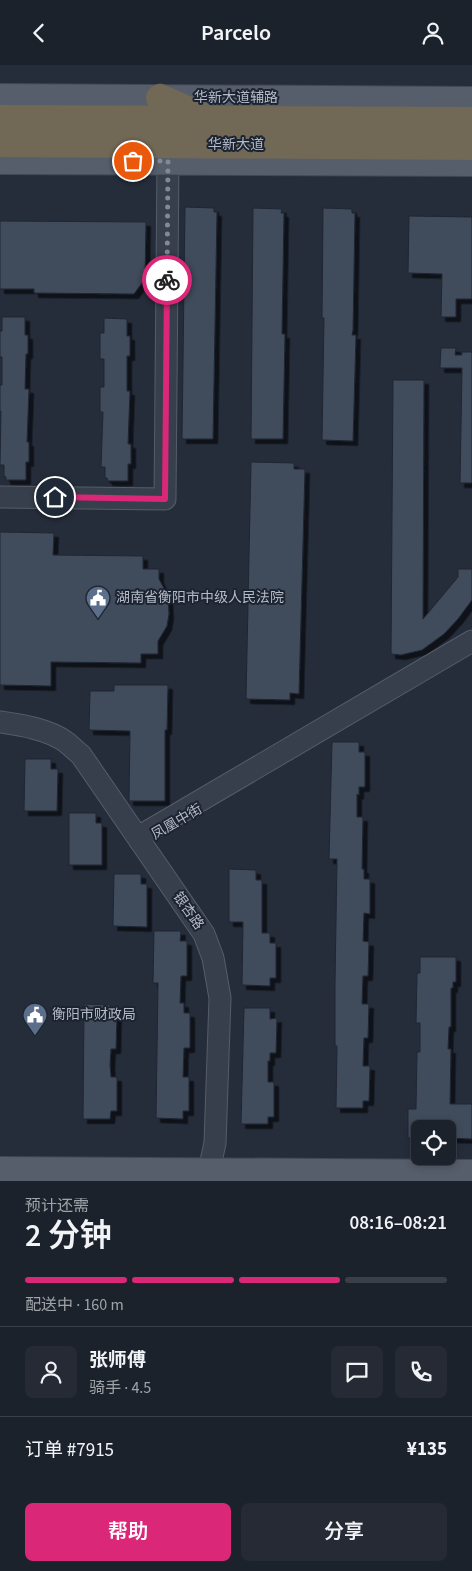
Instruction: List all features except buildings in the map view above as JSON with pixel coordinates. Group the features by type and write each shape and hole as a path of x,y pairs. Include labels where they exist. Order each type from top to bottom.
{"highway":[{"path":"160,98 211,121"},
{"name":"华新大道","path":"0,119 472,121"},
{"name":"华新大道","path":"0,143 62,153 472,146"}],"main road":[{"name":"华新大道辅路","path":"0,97 472,100"},
{"path":"0,161 62,153 168,161 472,163"},
{"path":"0,1170 80,1177"},
{"path":"0,1179 80,1177 209,1178 472,1173"},
{"path":"209,1178 365,1181"}],"street":[{"path":"0,497 165,499 168,161"},
{"name":"凤凰中街","path":"140,841 145,833 472,641"},
{"name":"凤凰中街","path":"140,841 148,840 472,650"},
{"name":"银杏路","path":"0,722 44,732 65,741 81,755 204,934 213,958 220,998 215,1143 209,1178"}],"way so far":[{"path":"133,161 168,161 167,280"}],"place":[{"name":"湖南省衡阳市中级人民法院","path":"98,619"},
{"name":"衡阳市财政局","path":"35,1036"}],"route":[{"path":"55,497 165,499 167,280"}]}
